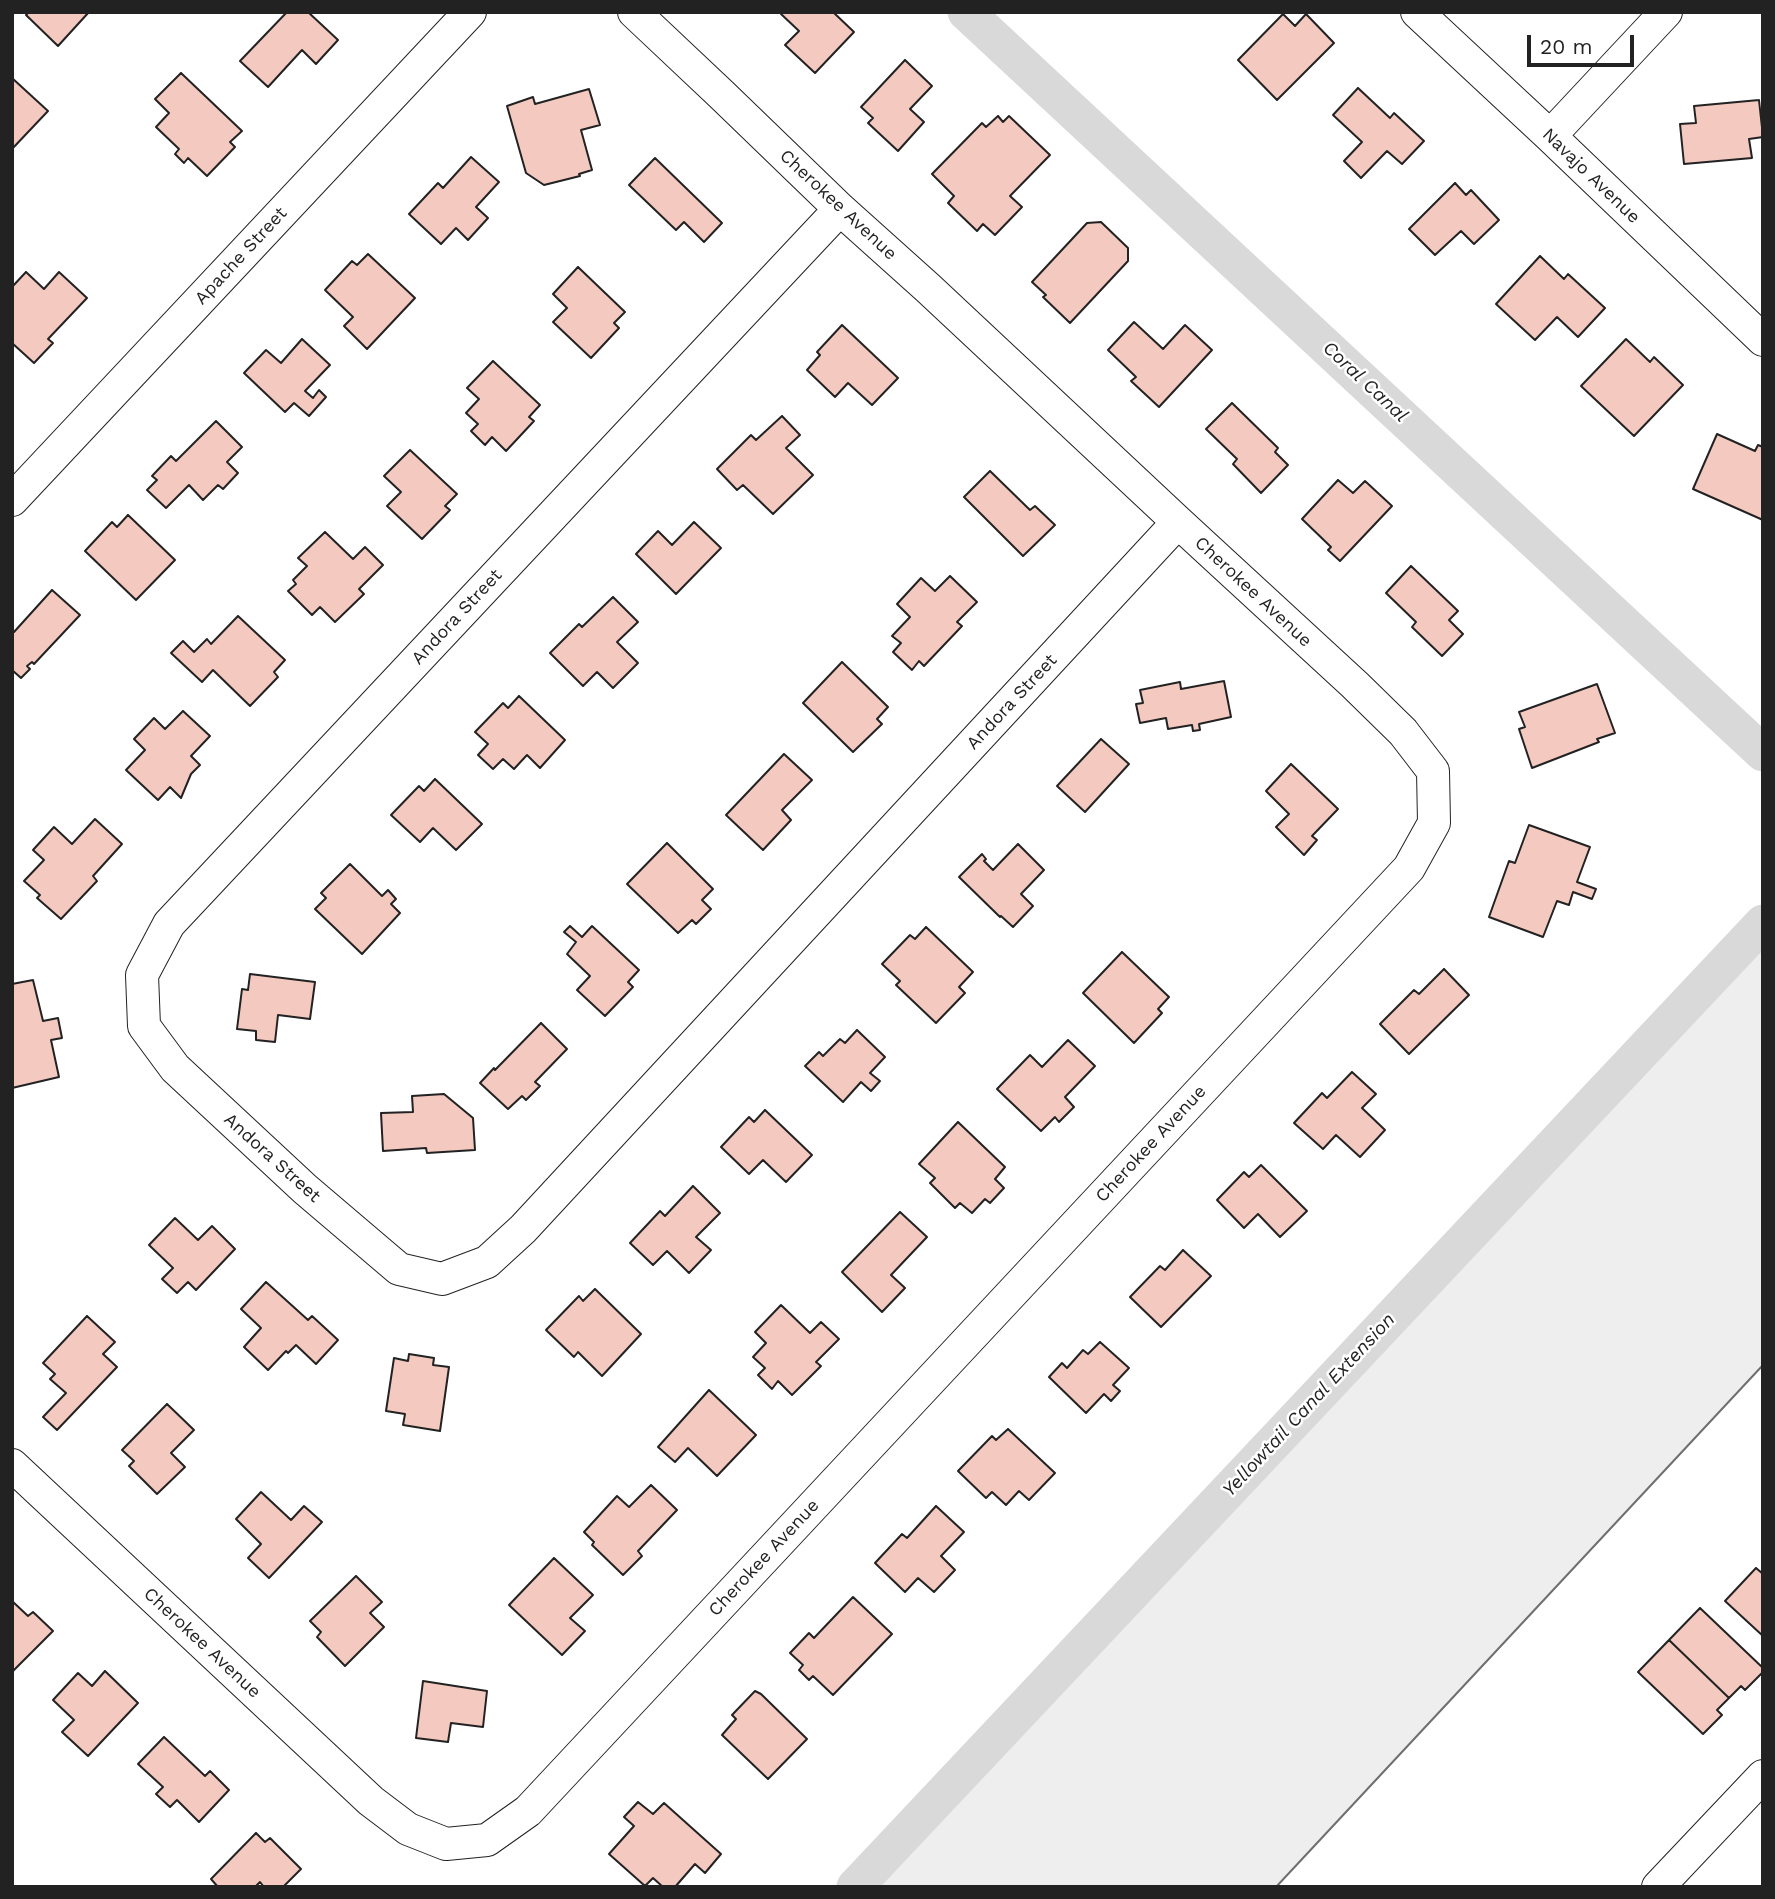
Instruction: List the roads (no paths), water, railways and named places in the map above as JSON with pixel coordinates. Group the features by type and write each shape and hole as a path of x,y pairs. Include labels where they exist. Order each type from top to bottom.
{"street":[{"name":"Apache Street","path":"12,500 470,12"},
{"name":"Cherokee Avenue","path":"12,1465 370,1801 408,1829 446,1844 487,1840 528,1811 1409,868 1434,823 1433,771 1403,732 840,209 634,12"},
{"name":"Navajo Avenue","path":"1417,12 1763,341"},
{"path":"1550,136 1666,12"},
{"name":"Andora Street","path":"840,209 169,924 142,975 144,1026 175,1068 305,1189 399,1269 442,1279 487,1262 523,1229 1178,522"},
{"path":"1658,1887 1763,1776"}],"waterway":[{"name":"Coral Canal","path":"966,12 1763,753"},
{"name":"Yellowtail Canal Extension","path":"855,1887 1763,923"}]}
